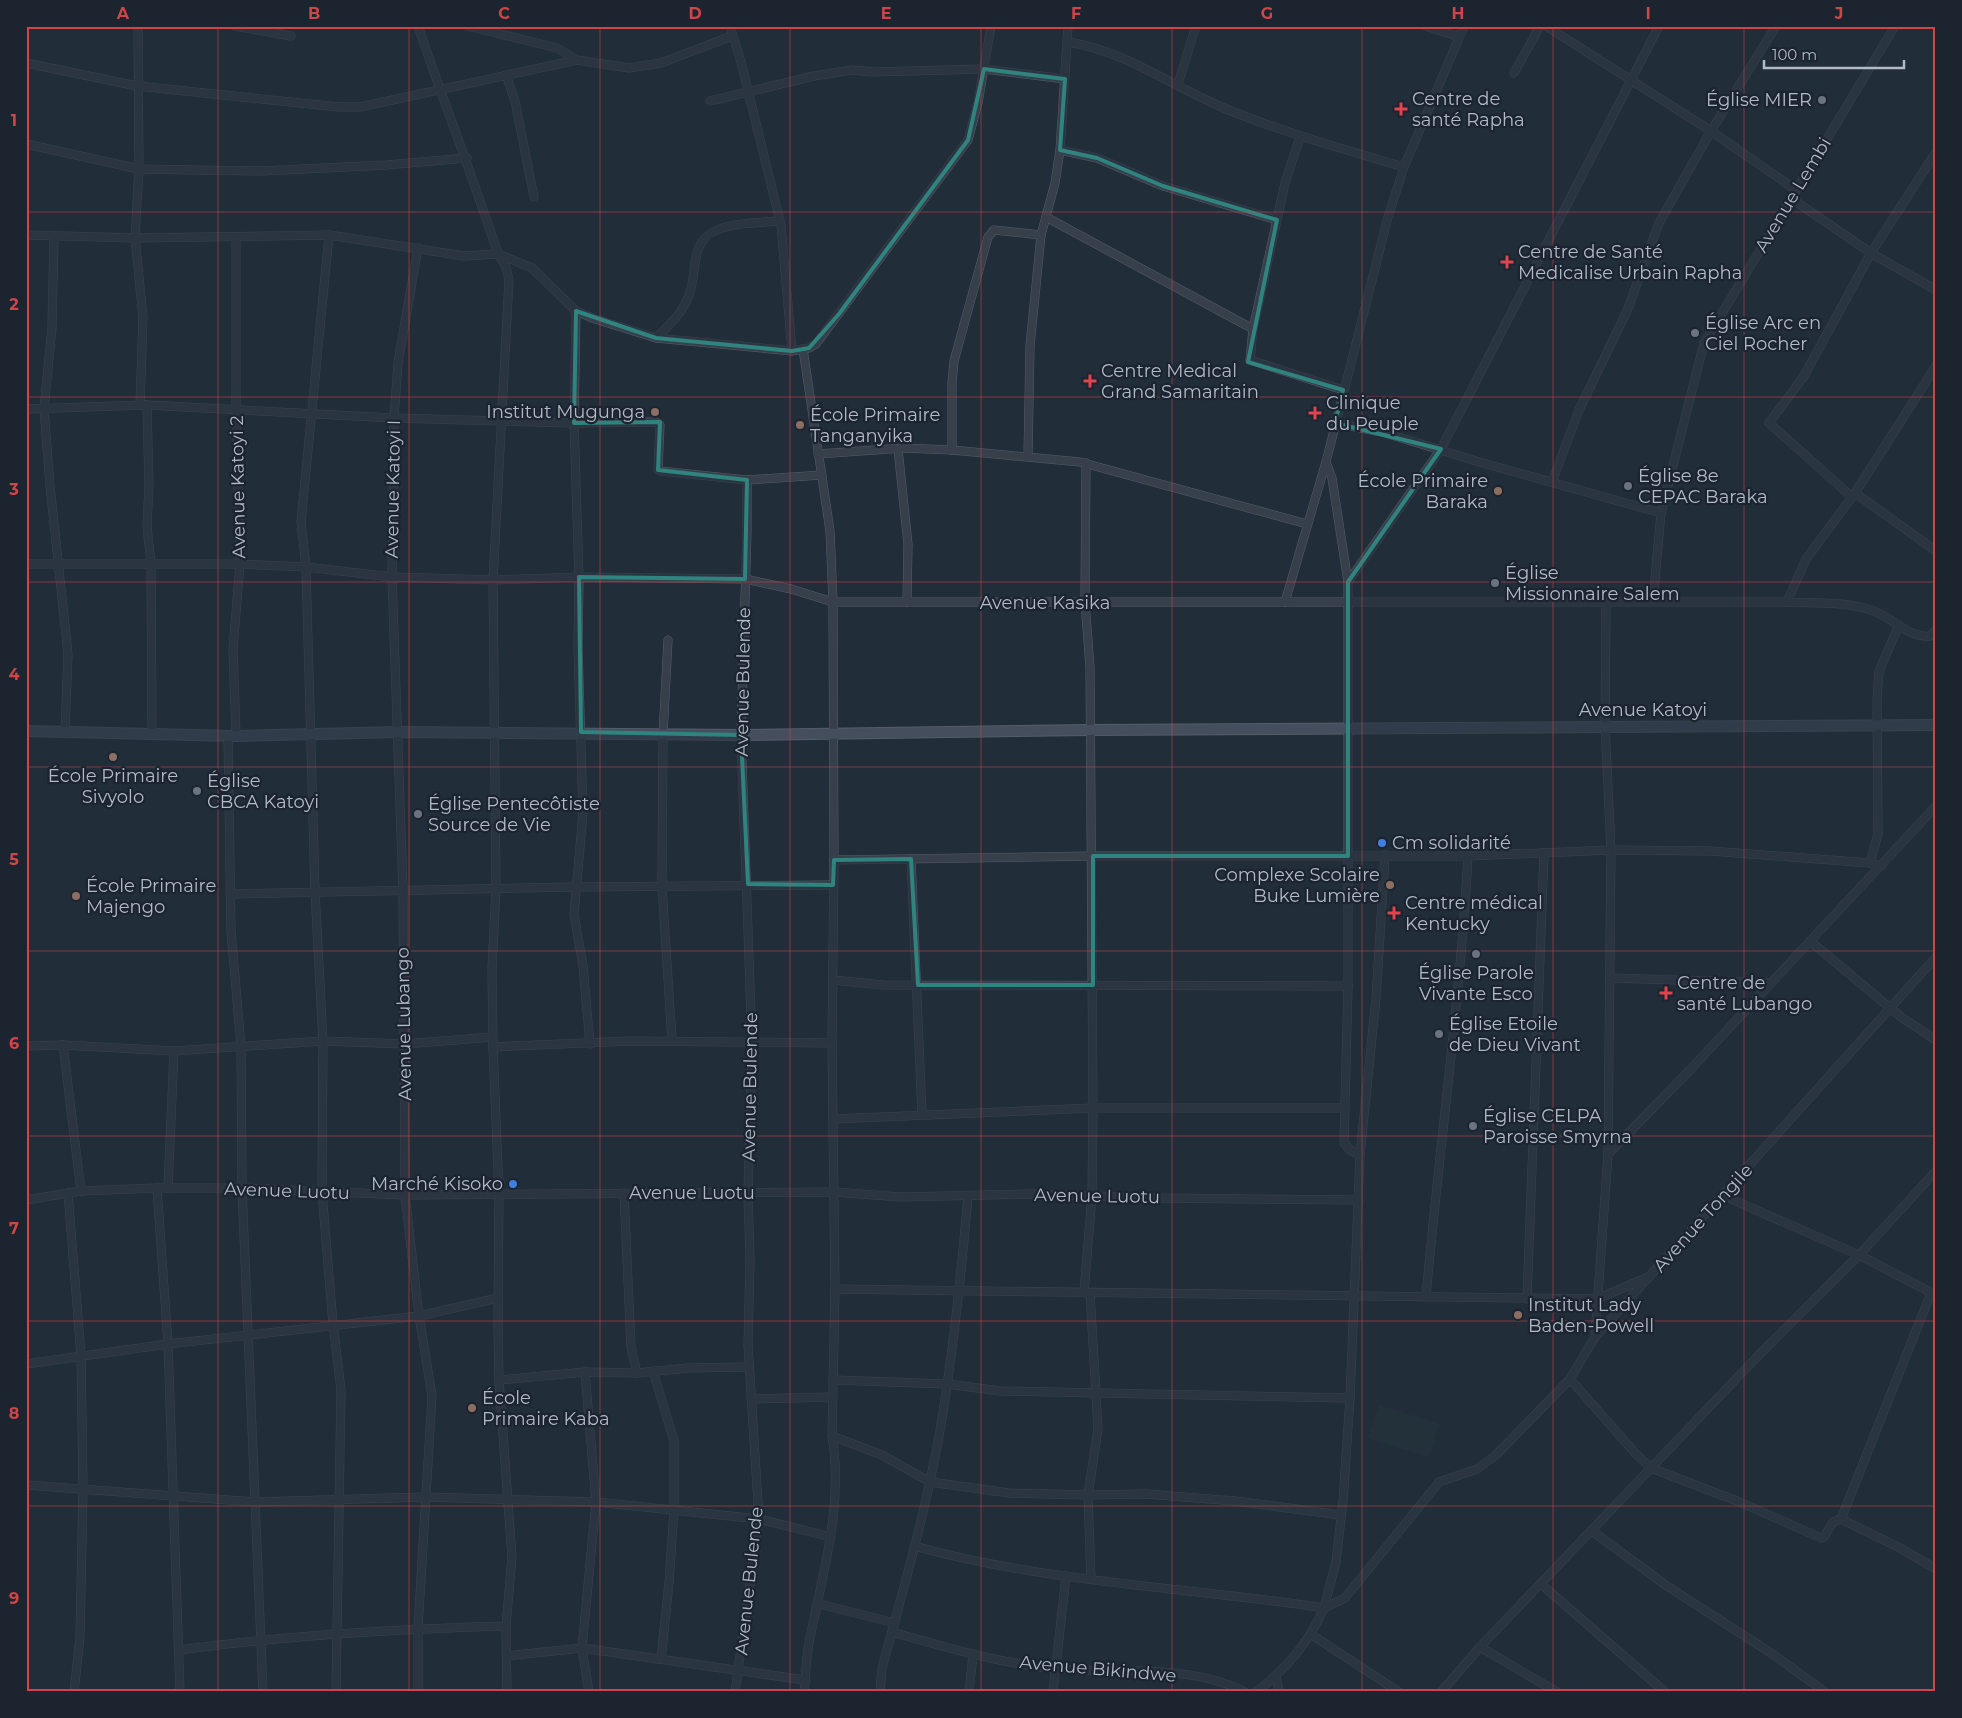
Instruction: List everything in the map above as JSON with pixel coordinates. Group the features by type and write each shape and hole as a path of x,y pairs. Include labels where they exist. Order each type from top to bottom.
{"street":[{"path":"138,26 139,169 135,238 143,317 144,405 149,486 147,527 152,563 152,734"},
{"path":"235,26 291,36"},
{"path":"418,26 439,89 466,158 498,254 506,267 508,280 493,580 496,888 492,968 499,1194 499,1380 512,1556 506,1626 506,1692"},
{"path":"468,26 557,48 577,60"},
{"path":"730,26 749,92 780,221 792,350"},
{"path":"26,235 135,238 329,235 464,256 498,254 532,268 576,311 595,319 656,338 792,350 803,349 816,344 840,314 883,251 968,140 974,122 991,26"},
{"path":"1028,456 1030,355 1041,235 1060,150 1068,26"},
{"path":"1178,84 1196,26"},
{"path":"1426,26 1459,37"},
{"path":"1285,602 1326,462 1404,166 1464,26"},
{"path":"1514,73 1540,26"},
{"path":"1546,26 1711,132 1796,190"},
{"path":"1348,582 1441,449 1659,26"},
{"path":"1552,482 1579,410 1627,311 1659,223 1711,132 1776,26"},
{"name":"Avenue Lembi","path":"1653,601 1661,513 1704,343 1895,26"},
{"path":"26,63 137,86 339,107 360,107 577,60 629,68 661,62 732,36"},
{"path":"1068,42 1090,45 1117,54 1222,107 1300,137 1404,166"},
{"path":"710,101 814,76 852,70 883,72 984,69 1065,80"},
{"path":"506,75 515,101 534,197"},
{"path":"1300,137 1285,183 1276,220 1249,357 1252,363 1344,390"},
{"path":"26,144 139,169 262,171 386,165 466,158"},
{"path":"1060,150 1096,158 1163,186 1276,220"},
{"path":"1936,152 1871,253 1804,376 1769,423 1854,495 1936,551"},
{"path":"1792,199 1871,253 1936,290"},
{"path":"1046,217 1253,329"},
{"path":"656,338 684,306 690,294 697,247 704,238 718,230 780,221"},
{"path":"952,450 954,361 988,237 994,230 1041,235"},
{"path":"329,235 301,522 306,567 315,891 323,1041 322,1192 333,1324 341,1390 341,1499 336,1692"},
{"path":"54,236 52,327 44,409 68,654 65,732"},
{"name":"Avenue Katoyi 2","path":"236,237 236,408 240,564 233,649 230,894 241,1046 242,1188 250,1335 263,1692"},
{"name":"Avenue Katoyi I","path":"399,732 392,578 394,418 399,359 418,248"},
{"path":"576,311 574,423 579,577 582,835 575,887 574,914 583,966 590,1044"},
{"path":"803,349 830,531 834,860 832,1043 835,1289 832,1436 836,1460 836,1486 831,1537 809,1646 804,1692"},
{"path":"1787,602 1806,558 1854,495 1936,366"},
{"path":"26,409 144,405 236,408 394,418 574,423 656,422 660,426 658,470 746,480 822,475"},
{"path":"1335,423 1382,432 1430,448 1441,449 1661,513"},
{"path":"818,454 898,448 1028,456 1086,463 1307,524"},
{"path":"898,448 908,544 907,602"},
{"path":"1326,462 1332,478 1348,582 1348,986 1344,1143 1350,1150 1360,1155"},
{"path":"1086,463 1085,602 1089,640 1093,856 1094,1108 1087,1293 1098,1429 1088,1495 1091,1578"},
{"name":"Avenue Bulende","path":"735,1692 759,1519 749,1367 750,1260 748,1194 752,1043 748,884 741,736 746,480"},
{"name":"Avenue Kasika","path":"26,564 240,564 306,567 392,578 493,580 579,577 745,579 791,589 832,602 1787,602 1866,609 1881,614 1915,635 1924,637 1930,636 1936,630"},
{"path":"1595,1337 1608,1154 1611,850 1605,725 1606,602"},
{"path":"1870,863 1878,834 1880,670 1899,625"},
{"path":"668,640 664,735 662,886 672,1041"},
{"name":"Avenue Katoyi","path":"26,731 232,736 399,732 581,732 741,736 1090,730 1349,729 1605,725 1936,726"},
{"name":"Avenue Lubango","path":"399,732 405,1044 405,1195 419,1316 432,1396 418,1628 418,1692"},
{"path":"1608,1154 1882,866 1936,806"},
{"path":"834,860 1093,856 1468,856 1611,850 1710,851 1870,863 1882,866"},
{"path":"1526,1299 1544,853"},
{"path":"1256,1692 1276,1677 1312,1635 1324,1608 1336,1562 1350,1398 1360,1155 1376,998 1385,856"},
{"path":"1426,1296 1437,1178 1462,964 1468,856"},
{"path":"911,858 918,985 922,1114"},
{"path":"230,894 748,884 833,885"},
{"path":"1810,941 1889,1007 1924,1034 1936,1040"},
{"name":"Avenue Tongile","path":"835,1289 959,1292 1354,1294 1597,1299 1650,1277 1724,1196 1889,1007 1936,957"},
{"path":"1610,978 1771,983"},
{"path":"833,980 918,985 1348,986"},
{"path":"26,1046 63,1045 174,1051 323,1041 405,1044 493,1037"},
{"path":"493,1047 672,1041 832,1043"},
{"path":"63,1045 81,1191"},
{"path":"168,1188 174,1051"},
{"path":"833,1119 1094,1108 1344,1108"},
{"path":"1441,1692 1480,1647 1859,1255 1936,1171"},
{"path":"157,1188 168,1344 180,1692"},
{"name":"Avenue Luotu","path":"26,1200 81,1191 157,1188 242,1188 405,1195 834,1192 901,1197 1092,1195 1155,1198 1359,1200"},
{"path":"68,1193 82,1355 83,1488 80,1642 74,1692"},
{"path":"624,1193 631,1347 637,1373"},
{"path":"880,1692 882,1668 930,1482 947,1384 959,1292 968,1196"},
{"path":"1724,1196 1859,1255 1934,1294 1841,1519"},
{"path":"914,1546 959,1559 1066,1576 1258,1598 1324,1608 1346,1598 1439,1482 1453,1475 1477,1469 1496,1455 1570,1378 1595,1337 1650,1277"},
{"path":"26,1364 168,1344 333,1324 419,1316 498,1298"},
{"path":"499,1380 585,1372 637,1373 749,1367"},
{"path":"653,1371 674,1441 674,1510 661,1658"},
{"path":"585,1372 596,1502 582,1648 589,1692"},
{"path":"1570,1378 1636,1454 1652,1468 1737,1501 1820,1538 1824,1537 1833,1522 1841,1519 1900,1548 1936,1569"},
{"path":"833,1380 947,1384 1000,1391 1350,1398"},
{"path":"751,1399 832,1397"},
{"path":"832,1436 882,1455 930,1482 1009,1493 1146,1494 1235,1502 1341,1515"},
{"path":"26,1485 256,1502 426,1497 596,1502 759,1519 831,1537"},
{"path":"1592,1531 1667,1586 1771,1653 1825,1692"},
{"path":"1053,1692 1058,1669 1066,1576"},
{"path":"1542,1584 1665,1692"},
{"path":"819,1604 895,1623"},
{"path":"179,1650 260,1639 418,1628 506,1626"},
{"name":"Avenue Bikindwe","path":"892,1632 973,1655 1058,1669 1167,1673 1228,1683 1246,1692"},
{"path":"1312,1635 1399,1692"},
{"path":"1480,1647 1543,1682 1557,1692"},
{"path":"506,1656 582,1648 805,1680"},
{"path":"969,1692 973,1655"},
{"path":"1276,1677 1279,1692"}],"highlighted area":[{"path":"984,69 1065,79 1060,150 1097,158 1163,186 1277,220 1248,362 1343,390 1335,423 1441,449 1348,582 1348,856 1093,856 1093,985 918,985 911,859 834,860 833,885 748,884 741,735 581,732 579,577 745,579 747,480 658,470 660,422 574,423 576,311 656,338 792,351 809,348 839,314 968,140"}],"green space":[{"path":"1379,1405 1439,1424 1429,1457 1368,1438"}],"place":[{"name":"Église MIER","path":"1822,100"},
{"name":"Centre de santé Rapha","path":"1401,109"},
{"name":"Centre de Santé Medicalise Urbain Rapha","path":"1507,262"},
{"name":"Église Arc en Ciel Rocher","path":"1695,333"},
{"name":"Centre Medical Grand Samaritain","path":"1090,381"},
{"name":"Institut Mugunga","path":"655,412"},
{"name":"Clinique du Peuple","path":"1315,413"},
{"name":"École Primaire Tanganyika","path":"800,425"},
{"name":"Église 8e CEPAC Baraka","path":"1628,486"},
{"name":"École Primaire Baraka","path":"1498,491"},
{"name":"Église Missionnaire Salem","path":"1495,583"},
{"name":"École Primaire Sivyolo","path":"113,757"},
{"name":"Église CBCA Katoyi","path":"197,791"},
{"name":"Église Pentecôtiste Source de Vie","path":"418,814"},
{"name":"Cm solidarité","path":"1382,843"},
{"name":"Complexe Scolaire Buke Lumière","path":"1390,885"},
{"name":"École Primaire Majengo","path":"76,896"},
{"name":"Centre médical Kentucky","path":"1394,913"},
{"name":"Église Parole Vivante Esco","path":"1476,954"},
{"name":"Centre de santé Lubango","path":"1666,993"},
{"name":"Église Etoile de Dieu Vivant","path":"1439,1034"},
{"name":"Église CELPA Paroisse Smyrna","path":"1473,1126"},
{"name":"Marché Kisoko","path":"513,1184"},
{"name":"Institut Lady Baden-Powell","path":"1518,1315"},
{"name":"École Primaire Kaba","path":"472,1408"}]}
